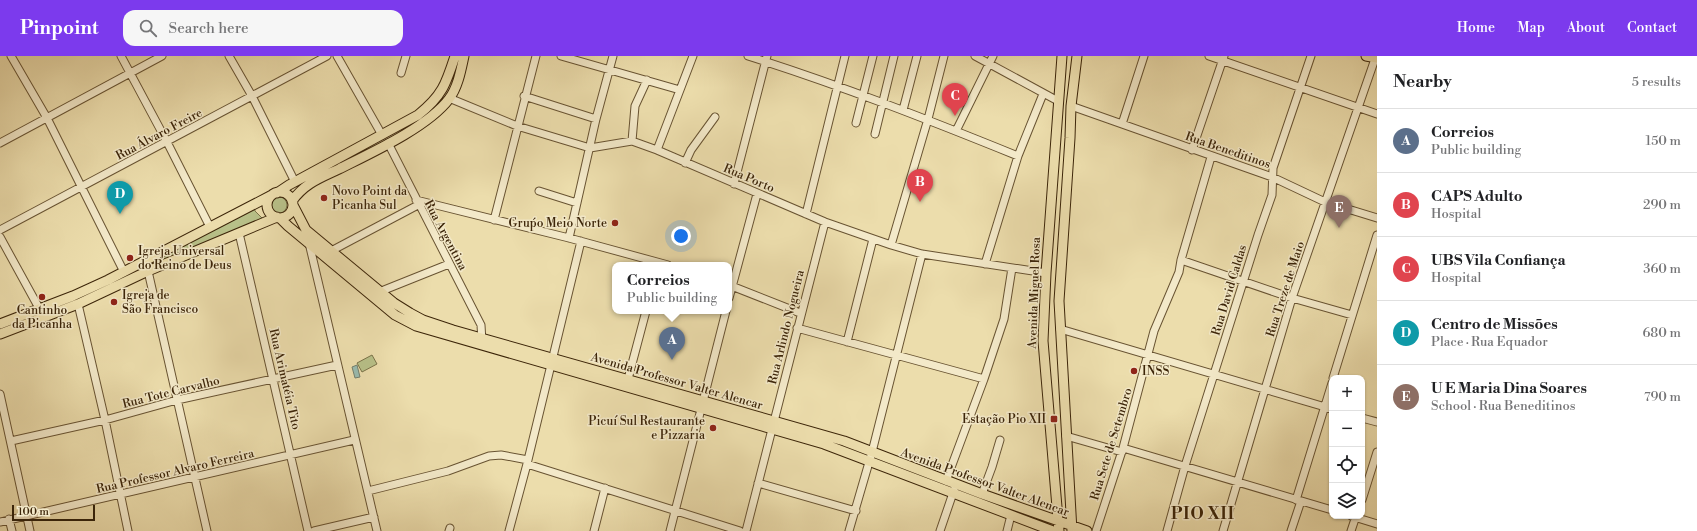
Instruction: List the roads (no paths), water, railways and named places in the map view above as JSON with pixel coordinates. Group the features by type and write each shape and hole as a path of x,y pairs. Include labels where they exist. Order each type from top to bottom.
{"main road":[{"path":"0,324 73,296 124,272 275,194 418,115 438,97 445,87 455,56"},
{"path":"0,334 78,304 148,271 278,217 287,215 292,203 301,189 312,181 388,143 424,122 449,98 461,71 464,56"},
{"name":"Avenida Miguel Rosa","path":"1059,526 1043,341 1046,273 1062,56"},
{"path":"1072,528 1059,301 1070,145 1070,106 1077,56"},
{"path":"275,194 288,195 292,203"},
{"path":"275,194 268,202 268,209 273,216 278,217"},
{"name":"Avenida Professor Valter Alencar","path":"292,203 306,230 380,292 410,313 423,320 482,342"},
{"name":"Avenida Professor Valter Alencar","path":"278,217 395,315 405,321 430,331 498,346 773,425 824,444 871,456 946,481 955,488 982,494 1059,526 1087,531"},
{"name":"Avenida Professor Valter Alencar","path":"551,362 628,380 701,404"},
{"name":"Avenida Professor Valter Alencar","path":"871,456 955,488 1011,515 1053,531"}],"street":[{"path":"11,56 47,118 124,272"},
{"path":"131,56 122,58 168,142 210,227"},
{"path":"0,143 162,56"},
{"path":"229,56 252,96 296,182"},
{"name":"Rua Álvaro Freire","path":"0,230 82,188 327,56"},
{"path":"337,56 382,135"},
{"path":"401,73 406,56"},
{"path":"494,220 524,96 536,56"},
{"path":"561,56 680,90"},
{"path":"569,238 596,119 613,56"},
{"path":"657,150 693,56"},
{"path":"748,56 766,59 882,101 1018,156"},
{"path":"806,214 845,56"},
{"path":"856,123 873,56"},
{"path":"875,134 894,56"},
{"path":"903,110 917,56"},
{"path":"891,245 928,120 944,56"},
{"path":"975,56 1058,101"},
{"path":"956,130 993,56"},
{"path":"1122,124 1144,56"},
{"path":"1209,56 1224,59 1300,88 1377,114"},
{"name":"Rua David Caldas","path":"1166,531 1243,282 1272,195 1273,168 1311,56"},
{"name":"Rua Treze de Maio","path":"1223,531 1292,298 1373,57"},
{"path":"734,184 766,59"},
{"path":"1192,150 1224,59"},
{"path":"632,141 635,106 647,80"},
{"path":"985,264 1018,156 1043,94"},
{"path":"524,96 596,119"},
{"name":"Rua Porto","path":"449,98 517,126 590,148 632,141 657,150 825,222 873,240 922,254 1046,273"},
{"name":"Rua Beneditinos","path":"1070,106 1272,178 1325,202 1377,218"},
{"path":"685,163 691,150 715,117"},
{"name":"Rua Argentina","path":"388,143 480,325 482,342"},
{"name":"Rua Sete de Setembro","path":"1096,531 1123,450 1154,331 1179,272 1181,260 1211,157"},
{"path":"538,191 577,203"},
{"path":"732,282 757,194"},
{"path":"331,251 417,203 569,238 652,262"},
{"name":"Rua Arlindo Nogueira","path":"746,531 800,313 825,222"},
{"name":"Rua Arimatéia Tito","path":"239,233 308,531"},
{"path":"1335,375 1377,235"},
{"path":"0,237 39,308"},
{"path":"847,342 873,240"},
{"path":"509,531 528,462 581,242"},
{"path":"309,243 354,440 377,531"},
{"path":"849,531 871,456 895,356 922,254"},
{"path":"1181,260 1292,298 1352,315"},
{"path":"380,292 449,264"},
{"path":"946,481 984,379 1004,319 1012,268"},
{"path":"148,271 207,531"},
{"path":"732,286 800,313"},
{"path":"78,304 105,420 128,531"},
{"path":"628,380 645,314"},
{"path":"670,531 701,404 725,314"},
{"path":"797,328 895,356 984,379"},
{"path":"1060,329 1328,408 1298,501 1291,531"},
{"name":"Rua Tote Carvalho","path":"11,441 105,420 177,400 337,365"},
{"path":"0,394 4,427 11,441 30,531"},
{"path":"1365,419 1377,422"},
{"path":"1066,436 1185,466 1329,509"},
{"name":"Rua Professor Alvaro Ferreira","path":"0,522 354,440"},
{"path":"982,494 1000,440"},
{"path":"1365,490 1377,452"},
{"path":"368,491 448,471 489,456 501,455 528,462 740,531"},
{"path":"758,483 856,511"},
{"path":"594,531 605,488"},
{"path":"940,531 955,488"},
{"path":"1007,531 1011,515"},
{"path":"314,531 374,517"},
{"path":"9,519 12,531"},
{"path":"1351,531 1353,519"},
{"path":"1363,519 1377,524"}],"water":[{"path":"357,365 360,377 355,378 352,367"}],"place":[{"name":"UBS Vila Confiança","path":"955,116"},
{"name":"Novo Point da Picanha Sul","path":"324,198"},
{"name":"CAPS Adulto","path":"920,202"},
{"name":"Centro de Missões","path":"120,214"},
{"name":"Gruṕo Meio Norte","path":"615,223"},
{"name":"U E Maria Dina Soares","path":"1339,228"},
{"name":"Igreja Universal do Reino de Deus","path":"130,258"},
{"name":"Cantinho da Picanha","path":"42,297"},
{"name":"Igreja de São Francisco","path":"114,302"},
{"name":"Correios","path":"672,360"},
{"name":"INSS","path":"1134,371"},
{"name":"Estação Pio XII","path":"1054,419"},
{"name":"Picuí Sul Restaurante e Pizzaria","path":"713,428"}],"district":[{"name":"PIO XII","path":"1203,513"}]}
